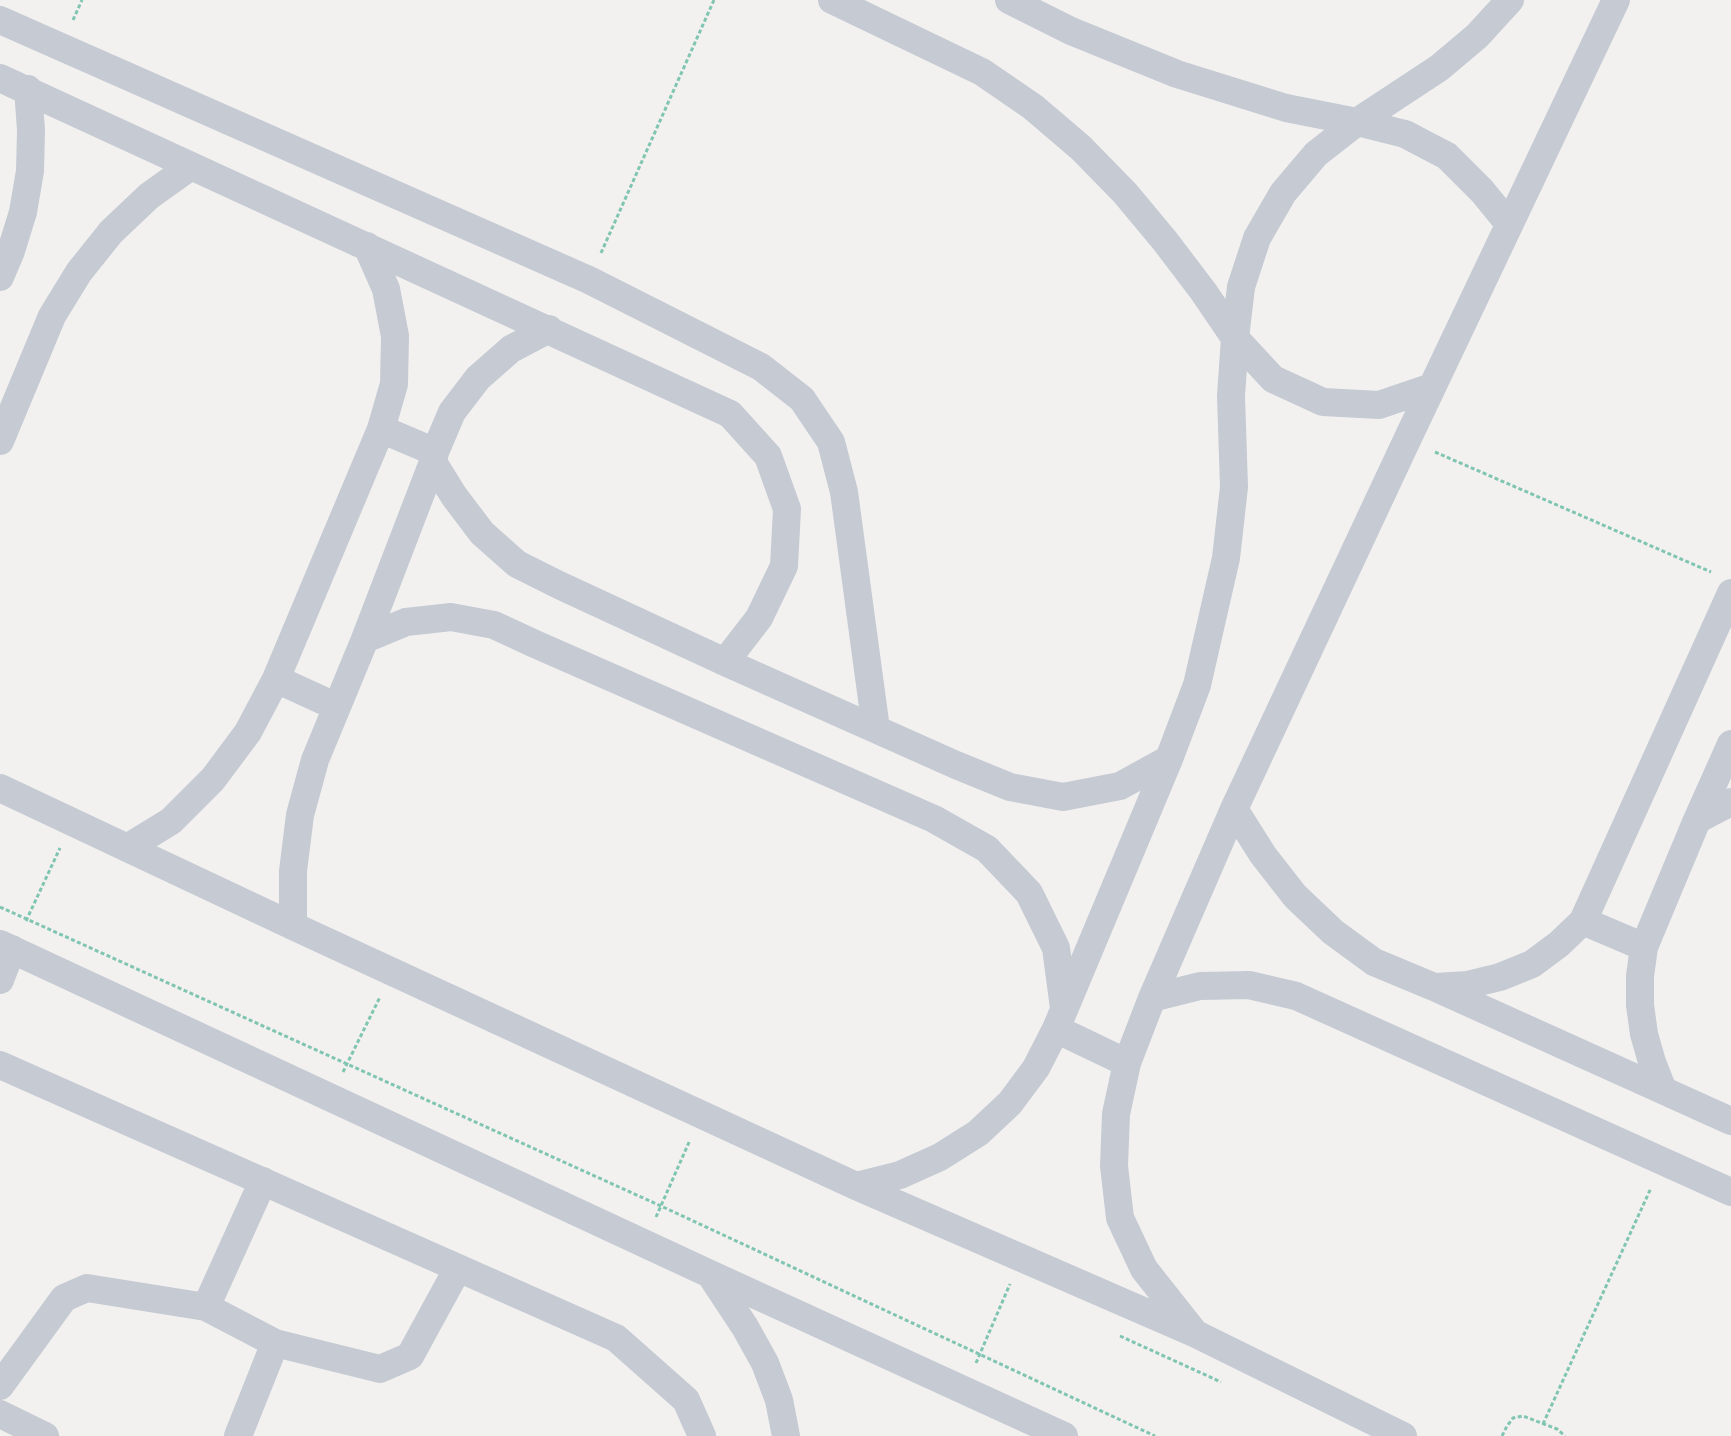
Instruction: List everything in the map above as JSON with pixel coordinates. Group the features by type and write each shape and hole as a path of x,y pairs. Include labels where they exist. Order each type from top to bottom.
{"street":[{"path":"832,0 982,72 1033,108 1081,148 1125,193 1171,248 1235,338 1273,379 1323,402 1379,405 1432,387"},
{"path":"1009,0 1080,34 1177,74 1286,108 1405,134 1447,156 1482,190 1509,224"},
{"path":"856,1186 900,1175 932,1161 978,1133 1010,1104 1036,1068 1060,1019 1169,759 1197,684 1226,558 1234,487 1231,396 1235,338 1241,287 1257,238 1283,193 1316,154 1357,122 1439,68 1478,36 1510,0"},
{"path":"1196,1334 1144,1269 1120,1218 1114,1166 1116,1114 1127,1063 1152,998 1234,809 1616,0"},
{"path":"0,20 589,280 761,367 802,399 831,442 844,492 876,730"},
{"path":"0,78 28,89 190,166 549,329 730,414 768,456 788,510 784,566 760,618 725,662"},
{"path":"0,277 6,254 23,212 30,171 31,130 28,89"},
{"path":"0,441 52,316 79,272 111,232 149,196 190,166"},
{"path":"127,848 171,821 213,779 248,732 276,679 381,429 394,384 396,336 386,289 367,246"},
{"path":"293,926 293,871 300,815 316,760 365,639 452,412 478,378 511,350 549,329"},
{"path":"381,429 434,457 454,496 482,533 517,564 725,662 956,765 1010,787 1063,797 1120,786 1169,759"},
{"path":"1434,987 1467,985 1500,977 1532,964 1559,944 1583,921 1731,593"},
{"path":"365,639 406,622 451,617 494,625 934,819 987,848 1029,892 1056,948 1060,1019"},
{"path":"276,679 337,707"},
{"path":"1663,1090 1644,1034 1640,1005 1640,976 1644,947 1731,744"},
{"path":"0,788 293,926 856,1186 1196,1334 1403,1436"},
{"path":"1697,820 1731,802"},
{"path":"1234,809 1263,856 1295,896 1333,932 1374,962 1434,987 1731,1121"},
{"path":"1583,921 1644,947"},
{"path":"0,980 6,946 710,1274 1064,1436"},
{"path":"1152,998 1200,986 1249,985 1296,996 1731,1192"},
{"path":"1060,1019 1127,1063"},
{"path":"0,1065 616,1338 686,1400 702,1436"},
{"path":"206,1307 263,1181"},
{"path":"0,1386 64,1298 87,1288 206,1307 275,1343 380,1369 410,1356 458,1268"},
{"path":"710,1274 745,1327 765,1362 779,1400 786,1436"},
{"path":"238,1436 275,1343"},
{"path":"0,1414 45,1436"}],"path":[{"path":"589,280 714,0"},
{"path":"1407,440 1713,573"},
{"path":"6,946 27,919 72,822"},
{"path":"0,907 661,1206 1155,1436"},
{"path":"330,1097 392,972"},
{"path":"645,1243 702,1115"},
{"path":"1543,1424 1663,1162"},
{"path":"964,1390 1022,1258"},
{"path":"1502,1436 1513,1418 1523,1416 1556,1429 1565,1436"}]}
